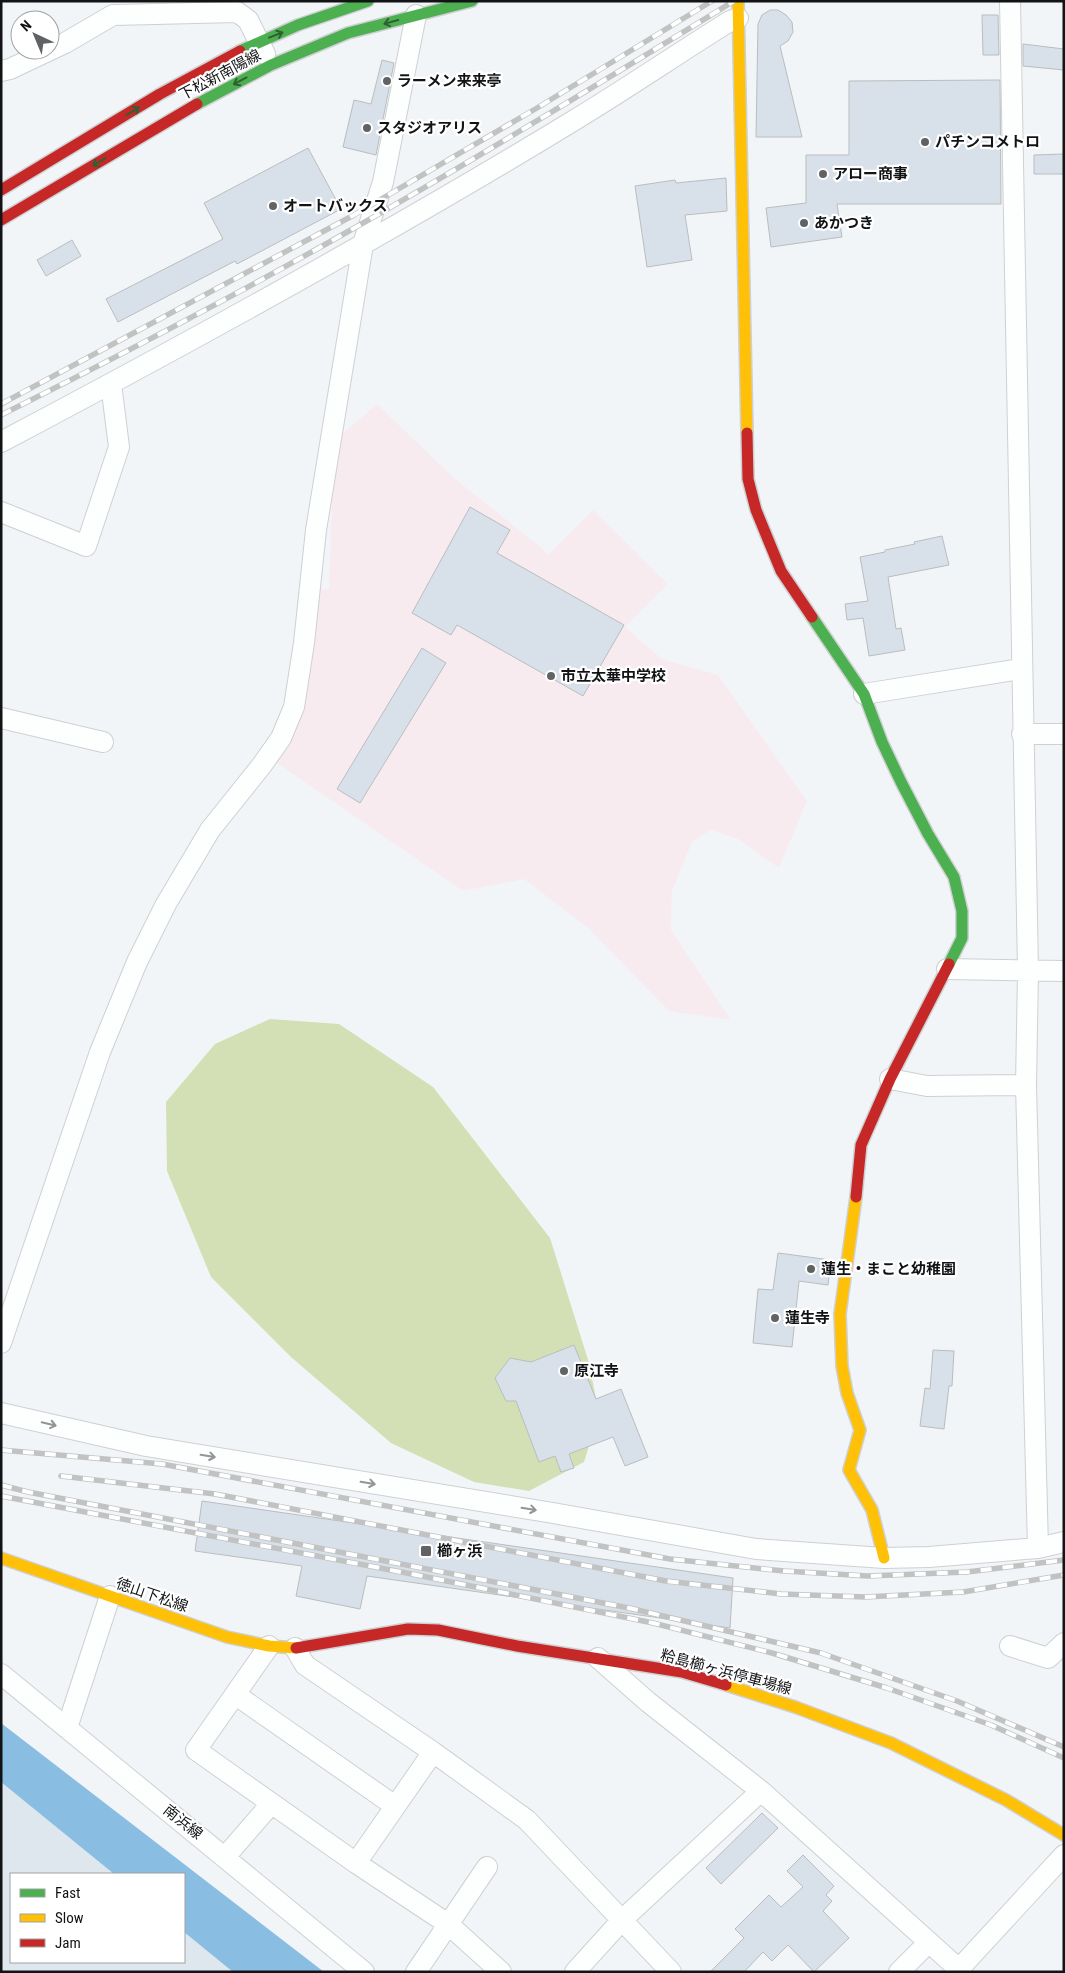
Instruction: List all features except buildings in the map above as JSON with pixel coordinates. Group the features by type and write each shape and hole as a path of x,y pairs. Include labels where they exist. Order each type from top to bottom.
{"main road":[{"name":"下松新南陽線","path":"1,190 182,81 259,42 368,1"},
{"name":"下松新南陽線","path":"1,220 193,106 271,65 348,33 472,1"},
{"path":"738,10 748,479 756,510 781,571 864,694 882,742 901,782 928,834 954,877 962,911 962,938 890,1078 861,1145 856,1201 840,1314 842,1366 848,1393 860,1430 849,1470 872,1510 884,1558"},
{"name":"徳山下松線","path":"1,1558 227,1636 269,1646 295,1648"},
{"name":"粭島櫛ヶ浜停車場線","path":"295,1648 392,1632 438,1630 517,1646 682,1672 795,1706 891,1743 1006,1800 1062,1831"}],"street":[{"path":"1010,1 1022,734 1028,970 1026,1085 1038,1548"},
{"path":"1,442 111,384 363,244 573,121 730,21 738,10"},
{"path":"1,71 10,69 65,43 113,16 237,12 248,20 271,65"},
{"path":"1,1343 100,1052 137,962 166,904 210,830 281,738 294,707 304,643 316,530 363,244 383,182 416,15"},
{"path":"1,512 86,546 119,447 111,384"},
{"path":"864,694 1021,669"},
{"path":"1,718 103,742"},
{"path":"1022,734 1064,734"},
{"path":"947,969 1064,971"},
{"path":"890,1078 926,1086 1026,1085"},
{"path":"1,1413 146,1446 544,1511 756,1549 884,1558 929,1557 1038,1548 1064,1542"},
{"path":"67,1728 110,1596"},
{"path":"1010,1646 1048,1658 1064,1643"},
{"path":"269,1646 236,1696 196,1750 356,1863 448,1924 501,1972"},
{"path":"295,1648 305,1665 433,1752 528,1820 671,1972"},
{"path":"598,1658 648,1702 761,1791 961,1970 1064,1854"},
{"name":"南浜線","path":"1,1674 364,1972"},
{"path":"236,1696 395,1806"},
{"path":"356,1863 433,1752"},
{"path":"575,1972 622,1920 761,1791"},
{"path":"225,1857 272,1804"},
{"path":"416,1972 487,1867"},
{"path":"899,1972 929,1942"}],"shaded area":[{"path":"377,404 453,477 549,554 593,510 668,584 625,627 662,659 718,675 807,801 779,868 738,839 711,830 692,842 672,891 671,930 731,1020 669,1011 587,927 524,879 463,891 274,761 312,665 316,590 329,589 334,441"},
{"path":"1,1782 113,1873 10,1873 10,1963 185,1963 185,1933 233,1972 1,1972"}],"green space":[{"path":"270,1019 339,1024 433,1087 550,1238 589,1363 599,1414 584,1462 529,1491 474,1482 391,1443 291,1357 211,1277 167,1171 166,1102 215,1044"}],"water":[{"path":"1,1723 324,1972 233,1972 185,1933 185,1873 113,1873 1,1782"}],"railway":[{"path":"1,404 354,215 537,108 712,1"},
{"path":"1,415 180,323 356,227 499,144 734,1"},
{"path":"1,1450 162,1464 670,1559 784,1571 868,1576 967,1572 1064,1560"},
{"path":"61,1476 215,1494 666,1581 781,1594 865,1597 963,1592 1064,1575"},
{"path":"1,1485 28,1492 629,1608 821,1653 957,1701 1064,1747"},
{"path":"1,1496 417,1575 653,1623 772,1653 887,1688 991,1725 1064,1758"}],"traffic: fast":[{"path":"240,51 298,25 368,1"},
{"path":"197,104 271,65 348,33 472,1"},
{"path":"812,617 864,694 882,742 901,782 928,834 954,877 962,911 962,938 949,964"}],"traffic: slow":[{"path":"738,1 747,433"},
{"path":"856,1197 840,1314 842,1366 847,1393 860,1430 849,1470 872,1510 884,1558"},
{"path":"1,1558 227,1637 269,1646 296,1648"},
{"path":"726,1685 795,1707 891,1743 1006,1800 1064,1835"}],"traffic: jam":[{"path":"1,190 160,94 240,51"},
{"path":"1,220 197,104"},
{"path":"747,433 748,479 756,510 781,571 812,617"},
{"path":"856,1197 861,1145 890,1079 949,964"},
{"path":"296,1648 408,1629 438,1630 517,1646 682,1672 726,1685"}],"place":[{"name":"ラーメン来来亭","path":"387,81"},
{"name":"スタジオアリス","path":"367,128"},
{"name":"パチンコメトロ","path":"925,142"},
{"name":"アロー商事","path":"823,174"},
{"name":"オートバックス","path":"273,206"},
{"name":"あかつき","path":"804,223"},
{"name":"市立太華中学校","path":"551,676"},
{"name":"蓮生・まこと幼稚園","path":"811,1269"},
{"name":"蓮生寺","path":"775,1318"},
{"name":"原江寺","path":"564,1371"},
{"name":"櫛ヶ浜","path":"426,1551"}]}
